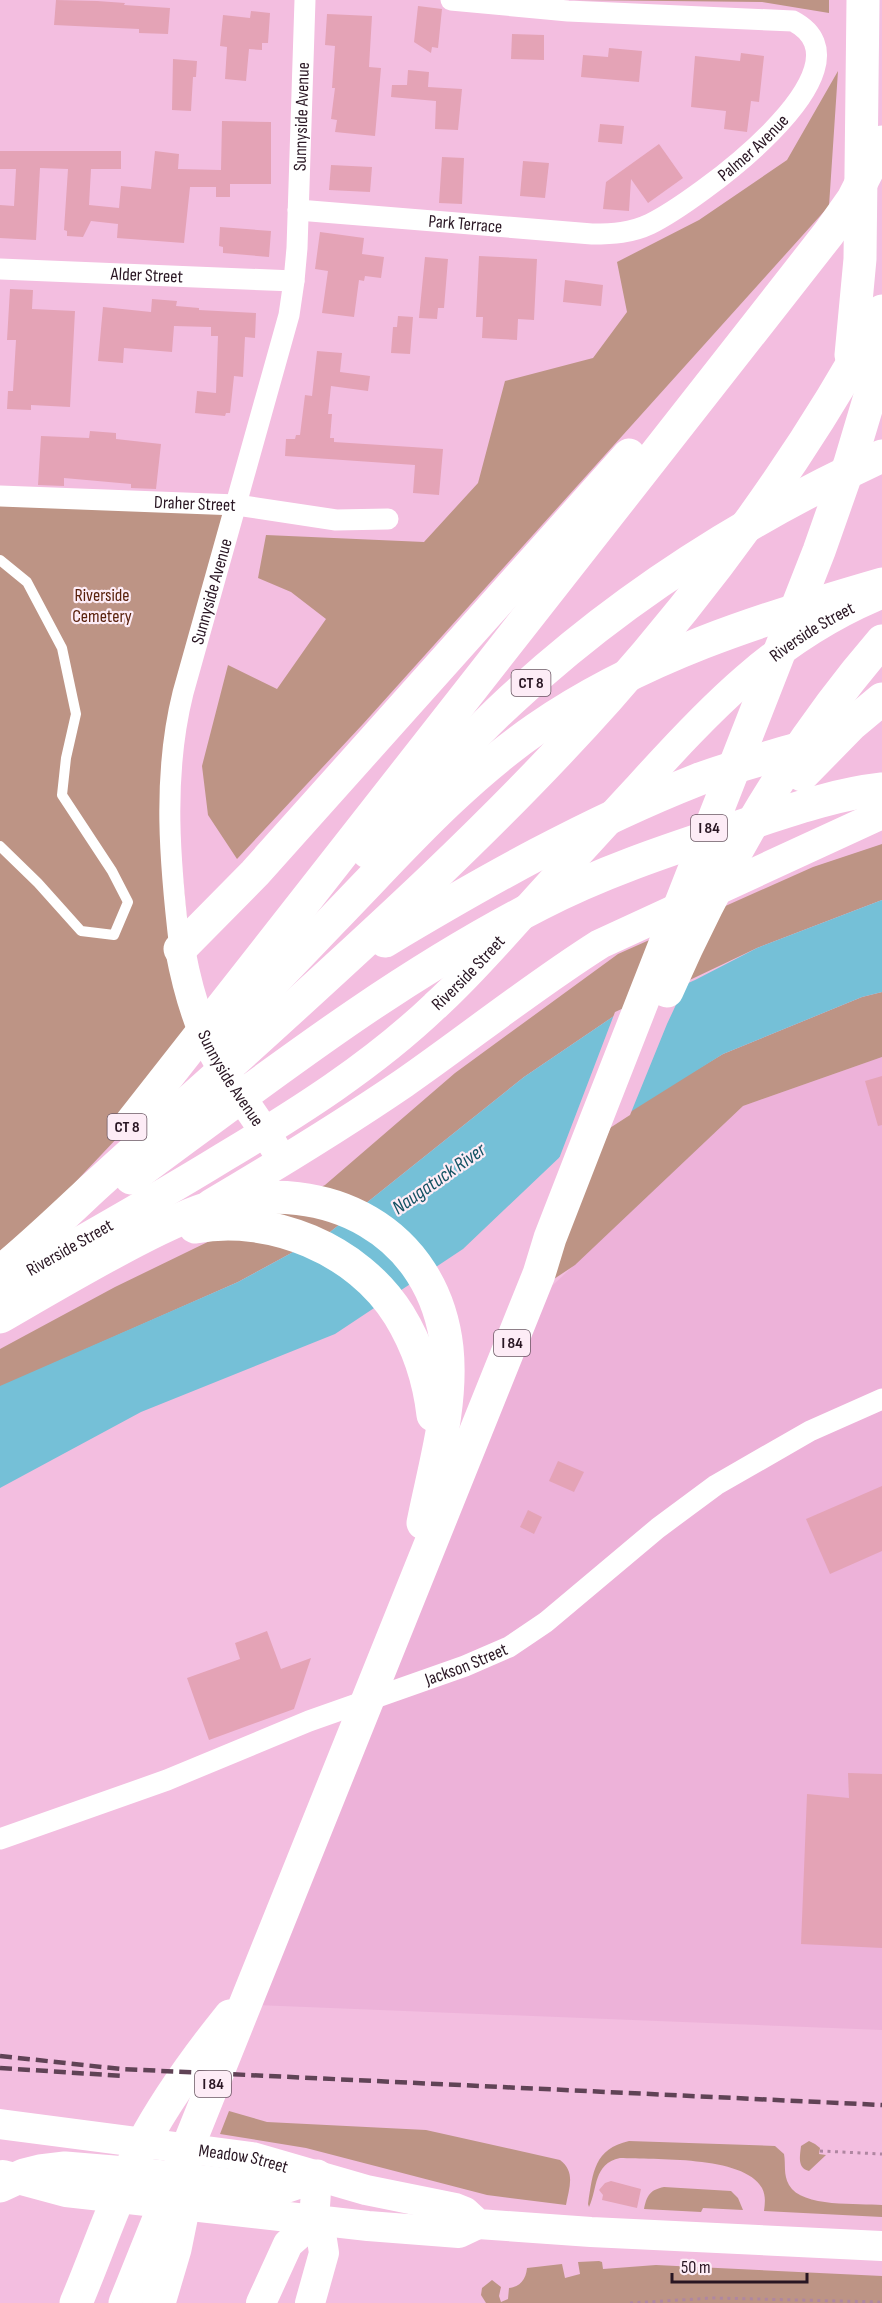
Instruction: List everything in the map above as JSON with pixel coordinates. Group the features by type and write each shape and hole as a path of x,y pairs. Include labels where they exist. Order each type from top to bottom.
{"highway":[{"path":"800,602 803,555 839,423 847,384 857,309 861,229 863,0"},
{"path":"245,992 829,233 853,199 882,142"},
{"path":"180,950 263,864 829,233"},
{"path":"329,975 521,791 609,697 706,579 793,459 878,334"},
{"name":"I 84","path":"540,1274 550,1238 800,602 836,504 878,334"},
{"name":"I 84","path":"146,2291 182,2217 199,2121 540,1274 711,834 882,411"},
{"name":"CT 8","path":"3,1269 50,1208 131,1123 245,992 300,923 463,748 511,700 559,657 644,592 717,543 827,481 882,456"},
{"path":"245,992 459,790 536,729 579,702 668,656 742,628 882,584"},
{"path":"540,1274 561,1237 673,978 718,888 752,827 798,753 840,693 882,641"},
{"path":"540,1274 561,1237 681,962 724,884 748,846 797,782 831,744 882,699"},
{"name":"CT 8","path":"3,1269 329,975 458,897 572,836 713,775 882,723"},
{"path":"3,1269 354,1015 400,984 541,903 638,862 821,801 882,789"},
{"path":"0,1317 154,1232 216,1206 244,1199 272,1196 302,1198 332,1204 381,1228 400,1245 430,1288 441,1317 447,1348 444,1417 408,1600"},
{"path":"0,1325 118,1258 155,1240 185,1229 243,1224 270,1228 318,1245 341,1258 368,1280 398,1313 414,1344 430,1388 433,1419 432,1452 408,1600"},
{"name":"I 84","path":"146,2291 408,1600"},
{"path":"76,2303 126,2180 158,2117 196,2058 253,1987"},
{"path":"5,2180 40,2171 65,2168 262,2189 284,2187 317,2176"}],"street":[{"name":"Sunnyside Avenue","path":"283,1161 224,1072 207,1041 186,980 175,909 170,809 171,752 183,693 282,345 294,281 305,0"},
{"name":"Palmer Avenue","path":"451,0 607,13 780,19 793,21 804,27 813,37 817,49 811,79 784,120 753,151 690,200 651,224 633,231"},
{"name":"Park Terrace","path":"298,210 592,234 633,231"},
{"name":"Alder Street","path":"0,268 294,281"},
{"name":"Draher Street","path":"0,496 237,505 336,520 388,519"},
{"name":"Riverside Street","path":"3,1269 265,1132 351,1076 392,1044 476,966 671,751 749,674 788,644 826,620 882,594"},
{"name":"Riverside Street","path":"0,1330 335,1130 564,967 600,944 882,814"},
{"name":"Jackson Street","path":"0,1839 167,1780 309,1721 465,1666 509,1647 546,1622 642,1540 716,1485 810,1431 882,1399"},
{"name":"Meadow Street","path":"0,2124 252,2157 375,2193 455,2208 465,2212 478,2224"},
{"path":"310,2303 324,2253 322,2240 314,2221 317,2176"},
{"name":"Meadow Street","path":"5,2180 87,2195 314,2221 452,2233 464,2232 478,2224 591,2232 882,2246"},
{"path":"261,2303 288,2244 314,2221"}],"lane":[{"path":"0,560 27,582 62,648 76,714 66,758 62,795 112,871 128,902 114,935 81,931 38,882 0,846"}],"path":[{"path":"820,2151 882,2154"},
{"path":"630,2303 745,2298 882,2302"}],"shaded area":[{"path":"882,1057 882,2030 256,2005 537,1300 743,1106"}],"green space":[{"path":"574,0 829,0 829,13 762,2"},
{"path":"838,71 829,206 363,724 237,859 208,815 202,766 228,665 277,689 326,619 291,592 258,578 266,535 424,542 478,483 505,381 593,358 627,312 617,262 699,220 787,160"},
{"name":"Riverside Cemetery","path":"0,502 237,505 171,752 195,1008 169,1063 119,1136 51,1208 0,1251"},
{"path":"882,844 882,900 757,948 614,1016 524,1077 330,1232 238,1282 0,1387 0,1349 115,1287 325,1185 455,1073 618,954 813,867"},
{"path":"882,992 882,1057 743,1106 575,1265 524,1299 580,1200 614,1119 723,1054 862,997"},
{"path":"229,2111 267,2122 426,2130 560,2160 570,2175 566,2205 487,2195 306,2148 220,2134"},
{"path":"629,2141 775,2146 784,2154 787,2181 796,2192 818,2201 882,2205 882,2217 764,2211 765,2197 762,2188 752,2177 737,2170 697,2161 654,2159 620,2158 611,2161 601,2171 589,2207 597,2164 609,2150"},
{"path":"809,2141 820,2148 819,2154 826,2155 809,2171 803,2167 800,2158 801,2146"},
{"path":"664,2187 731,2191 738,2198 743,2210 703,2208 701,2212 644,2209 650,2194"},
{"path":"578,2262 602,2262 603,2269 656,2265 882,2276 882,2303 486,2303 481,2295 482,2288 492,2280 501,2287 499,2296 501,2302 508,2299 509,2288 522,2282 527,2268 562,2264 565,2278 580,2274"}],"water":[{"name":"Naugatuck River","path":"882,900 882,992 862,997 723,1054 563,1154 463,1249 335,1334 141,1412 0,1488 0,1386 238,1282 330,1232 524,1077 614,1016 695,980 757,948"}],"pier":[{"path":"688,979 630,1115 557,1164 615,1012"}],"building":[{"path":"56,0 97,1 170,8 168,34 139,33 139,29 54,25"},
{"path":"418,6 442,9 438,48 432,47 431,53 414,42"},
{"path":"251,11 270,13 268,43 262,43 262,50 249,49 246,81 225,79 227,47 220,46 223,15 250,18"},
{"path":"327,14 372,16 369,67 381,68 375,136 335,132 337,120 331,119 335,88 332,88 335,46 325,45"},
{"path":"512,34 544,35 544,60 511,59"},
{"path":"609,48 642,51 639,82 581,77 583,55 608,57"},
{"path":"741,53 764,56 759,102 751,101 747,132 724,129 726,111 691,107 695,56 740,61"},
{"path":"173,59 197,61 196,77 193,77 191,111 172,110"},
{"path":"408,70 429,72 428,87 462,89 458,130 435,129 436,101 391,97 392,85 407,85"},
{"path":"222,121 271,122 271,184 230,184 230,197 216,197 216,187 190,187 184,243 117,238 118,224 91,221 83,237 67,236 67,231 64,230 68,169 40,168 36,240 0,238 0,205 14,206 16,169 0,169 0,151 121,151 121,169 91,169 89,205 119,208 121,186 151,189 155,151 179,154 178,169 221,170"},
{"path":"600,124 624,126 622,144 598,142"},
{"path":"659,144 683,178 648,203 631,179 629,211 603,209 606,182"},
{"path":"442,157 464,158 462,204 439,203"},
{"path":"523,161 549,163 545,198 520,196"},
{"path":"331,165 372,167 370,192 329,190"},
{"path":"220,227 271,231 269,257 223,253 223,247 219,246"},
{"path":"320,232 364,238 362,254 384,257 381,278 365,276 364,281 359,280 354,317 322,313 328,271 315,269"},
{"path":"479,256 537,259 534,320 518,319 517,340 482,338 483,317 476,317"},
{"path":"425,257 448,259 444,308 438,308 437,319 419,318"},
{"path":"565,280 603,285 601,306 563,302"},
{"path":"10,289 33,290 32,309 75,311 70,407 31,405 31,410 7,409 8,391 13,391 16,340 7,340"},
{"path":"152,299 177,301 176,306 199,308 199,310 256,313 255,338 245,337 243,377 234,376 230,413 226,413 225,416 195,413 197,391 216,393 218,336 211,336 211,327 174,326 172,352 124,348 123,363 98,361 103,307 151,312"},
{"path":"398,316 413,317 410,354 391,353 393,327 397,327"},
{"path":"317,351 342,353 340,372 370,376 368,391 331,386 328,414 332,414 330,438 334,438 334,442 443,449 439,495 413,493 415,465 285,456 286,439 295,439 296,435 300,435 305,395 312,396"},
{"path":"90,431 116,433 116,439 161,444 156,489 131,488 131,484 64,478 64,486 38,485 41,436 89,438"},
{"path":"882,1076 882,1125 878,1126 865,1081"},
{"path":"558,1461 584,1472 574,1492 549,1481"},
{"path":"882,1486 882,1551 830,1574 806,1519"},
{"path":"528,1510 542,1517 534,1534 520,1527"},
{"path":"267,1631 281,1669 311,1658 294,1709 209,1740 187,1678 240,1659 235,1643"},
{"path":"848,1773 882,1774 882,1948 801,1944 807,1794 849,1798"},
{"path":"611,2181 641,2189 637,2208 602,2200 603,2195 599,2190 605,2183"}],"railway":[{"path":"0,2056 121,2069 882,2105"},
{"path":"0,2068 123,2076"}]}
